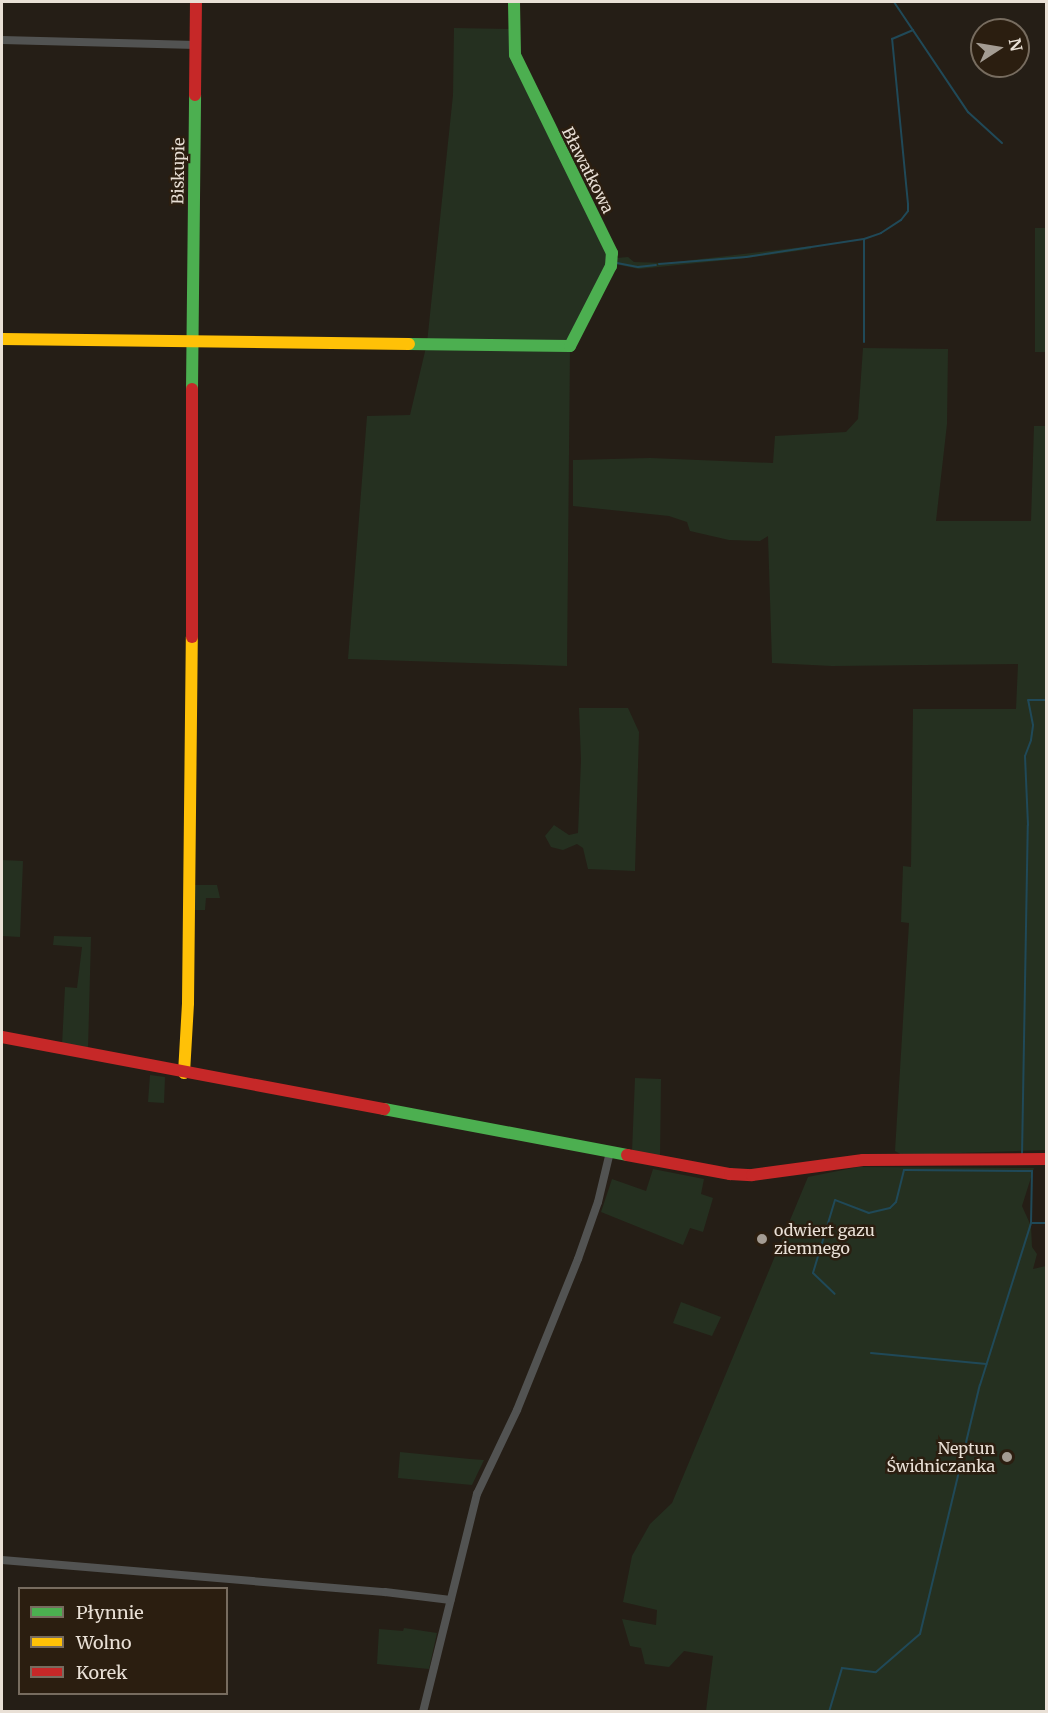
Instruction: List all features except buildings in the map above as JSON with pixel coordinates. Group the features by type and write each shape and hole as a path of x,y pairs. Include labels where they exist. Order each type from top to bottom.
{"street":[{"name":"Biskupie","path":"184,1073 188,1003 192,652 196,2"},
{"name":"Bławatkowa","path":"193,342 570,346 611,266 612,253 520,68 515,55 514,2"},
{"path":"2,40 196,45"},
{"path":"2,339 193,342"},
{"path":"2,1037 184,1073 741,1175 864,1160 1047,1159"},
{"path":"423,1712 477,1494 517,1410 578,1259 595,1213 610,1152"},
{"path":"2,1560 414,1594 451,1600"}],"green space":[{"path":"454,28 510,29 511,56 612,257 570,346 567,666 348,659 367,416 410,415 427,343 453,95"},
{"path":"1035,228 1046,228 1046,352 1035,352"},
{"path":"811,246 811,249 747,258 639,269 615,264 617,258 628,257 634,262 667,263"},
{"path":"863,348 948,349 947,424 936,521 1031,521 1034,426 1046,426 1046,1150 902,1155 895,1151 909,923 901,922 903,866 911,867 913,709 1016,709 1018,664 832,666 772,663 768,536 760,541 729,540 690,531 687,522 669,516 573,506 573,460 650,458 773,463 775,436 846,432 858,419"},
{"path":"579,708 628,708 639,732 635,871 588,869 583,848 577,844 563,850 551,847 545,836 554,825 569,835 578,833 581,760"},
{"path":"2,860 23,861 20,937 2,936"},
{"path":"194,885 217,885 220,898 206,898 205,910 193,910"},
{"path":"54,936 91,937 88,1049 62,1045 65,987 77,988 82,947 53,945"},
{"path":"150,1075 165,1077 164,1103 148,1102"},
{"path":"635,1078 661,1079 660,1157 632,1152"},
{"path":"858,1167 1034,1168 1022,1206 1031,1226 1032,1247 1037,1254 1033,1269 1046,1266 1046,1711 706,1711 713,1656 684,1651 669,1667 645,1664 641,1648 630,1646 622,1619 656,1625 657,1610 623,1602 632,1556 650,1524 672,1503 808,1177"},
{"path":"653,1169 704,1179 701,1194 713,1198 703,1232 690,1228 683,1245 601,1212 612,1179 646,1191"},
{"path":"681,1302 721,1317 712,1336 673,1323"},
{"path":"400,1452 484,1460 472,1485 398,1478"},
{"path":"404,1628 437,1633 429,1669 377,1664 379,1629 403,1631"}],"waterway":[{"path":"894,2 968,112 1002,143"},
{"path":"659,264 746,257 864,239 881,233 901,220 908,211 908,204 892,39 913,30"},
{"path":"864,239 864,342"},
{"path":"617,263 638,267 656,265"},
{"path":"1022,1156 1028,825 1025,756 1031,740 1033,725 1028,700 1046,700"},
{"path":"829,1712 842,1668 876,1672 920,1634 980,1385 1031,1223 1032,1171 904,1170 896,1202 890,1208 869,1213 835,1200 813,1273 835,1294"},
{"path":"1031,1223 1046,1223"},
{"path":"871,1353 986,1364"}],"traffic: fast":[{"path":"409,344 570,346 611,266 612,253 515,55 514,2"},
{"path":"192,389 195,95"},
{"path":"384,1109 627,1155"}],"traffic: slow":[{"path":"2,339 409,344"},
{"path":"184,1073 188,1003 192,637"}],"traffic: jam":[{"path":"195,95 196,2"},
{"path":"192,389 192,637"},
{"path":"2,1037 384,1109"},
{"path":"627,1155 730,1174 752,1175 863,1160 1046,1159"}],"place":[{"name":"odwiert gazu ziemnego","path":"762,1239"},
{"name":"Neptun Świdniczanka","path":"1007,1457"}]}
